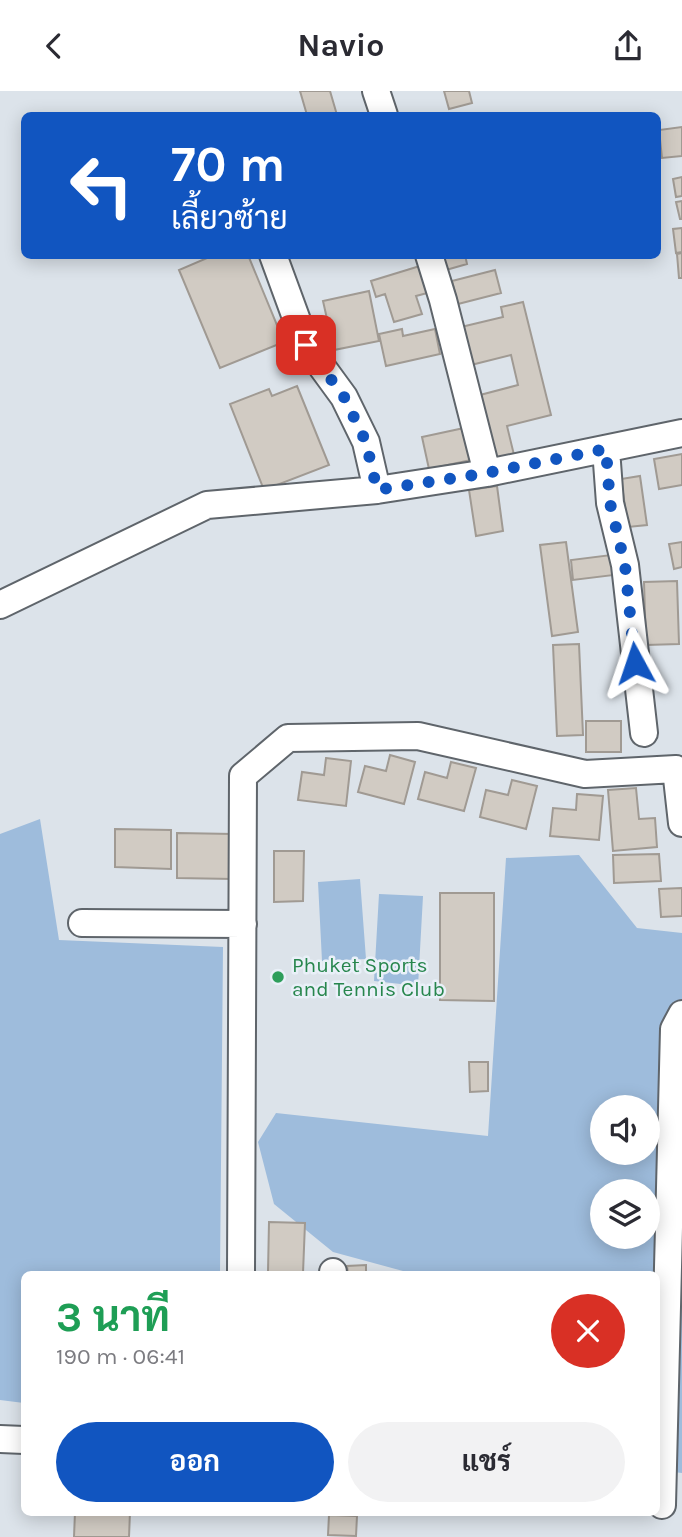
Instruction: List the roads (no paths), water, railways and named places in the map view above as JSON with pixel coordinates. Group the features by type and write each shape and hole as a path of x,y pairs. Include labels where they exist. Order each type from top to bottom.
{"street":[{"path":"376,91 383,112"},
{"path":"274,259 306,345 344,397 366,442 377,490"},
{"path":"430,259 487,473"},
{"path":"0,605 207,505 377,490 487,473 682,433"},
{"path":"606,449 610,503 625,565 644,733"},
{"path":"241,1271 243,776 288,738 418,736 585,774 676,769 682,823"},
{"path":"82,923 243,924"},
{"path":"667,1505 674,1028 682,1014"},
{"path":"0,1439 21,1440"}],"place":[{"name":"Phuket Sports and Tennis Club","path":"278,977"}]}
